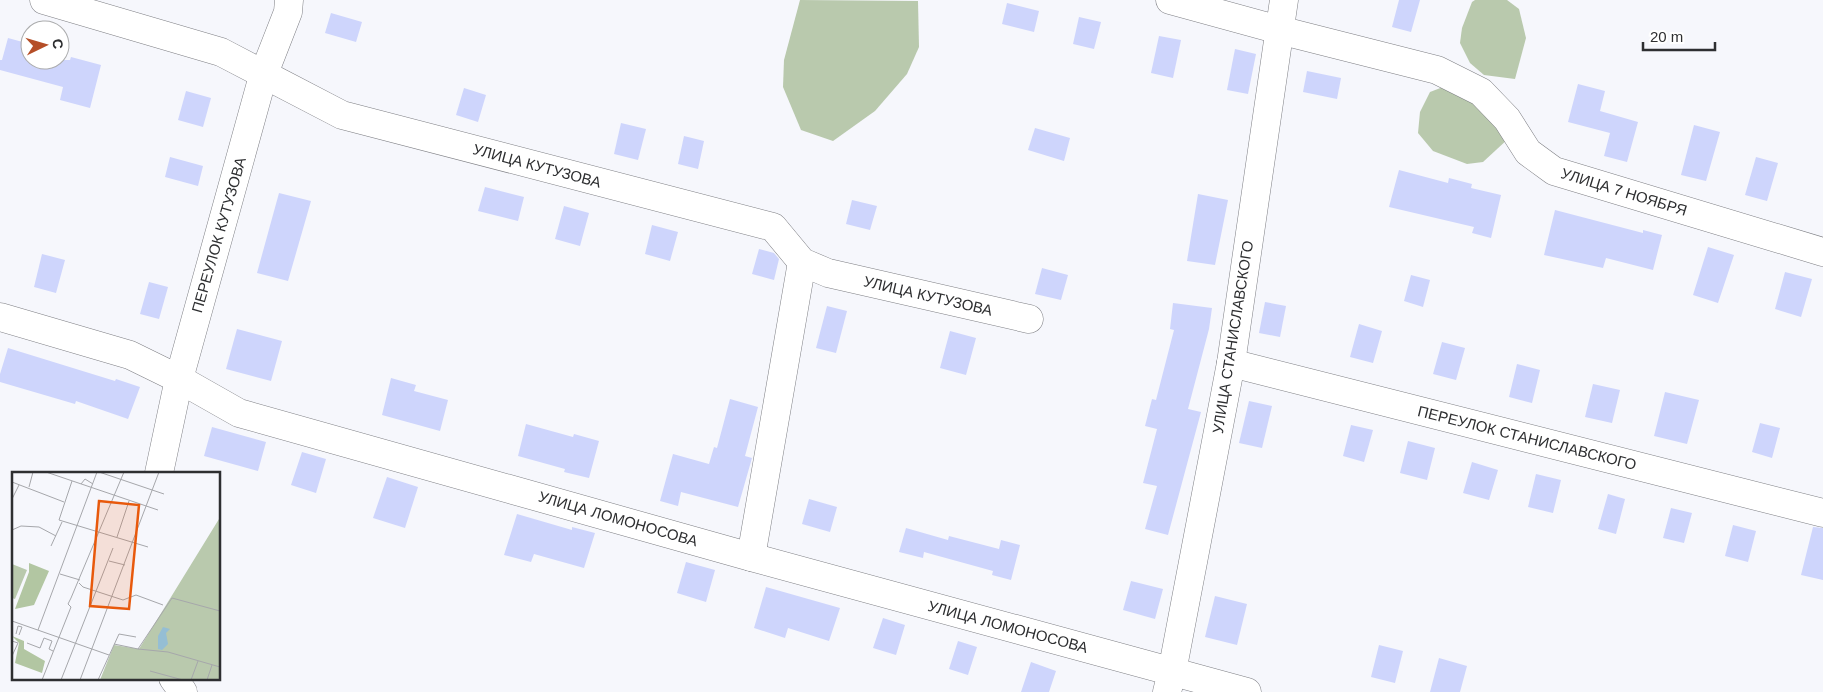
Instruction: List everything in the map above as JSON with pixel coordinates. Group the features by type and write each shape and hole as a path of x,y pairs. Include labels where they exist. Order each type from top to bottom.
{"street":[{"name":"УЛИЦА КУТУЗОВА","path":"44,0 221,52 263,76 342,115 773,227 802,262 828,274 1029,319"},
{"name":"ПЕРЕУЛОК КУТУЗОВА","path":"159,472 179,379 263,76 288,12 289,0"},
{"name":"УЛИЦА 7 НОЯБРЯ","path":"1170,0 1437,70 1481,92 1507,119 1528,152 1554,171 1823,252"},
{"name":"УЛИЦА СТАНИСЛАВСКОГО","path":"1169,682 1231,363 1284,0"},
{"path":"751,557 802,262"},
{"name":"УЛИЦА ЛОМОНОСОВА","path":"0,317 130,355 179,379 239,413 751,557 1169,682 1248,692"},
{"name":"ПЕРЕУЛОК СТАНИСЛАВСКОГО","path":"1231,363 1823,513"},
{"path":"174,680 183,692"}],"green space":[{"path":"800,0 918,1 919,47 907,74 875,111 833,141 801,130 783,87 784,60"},
{"path":"1475,0 1507,0 1519,9 1526,38 1515,79 1484,75 1470,63 1460,43 1462,28 1472,2"},
{"path":"1443,87 1460,89 1509,138 1483,162 1467,164 1433,151 1418,133 1420,112 1430,92"}],"building":[{"path":"1399,0 1420,0 1411,32 1392,27"},
{"path":"1007,3 1039,11 1034,32 1002,24"},
{"path":"331,13 362,22 356,42 325,33"},
{"path":"1079,17 1101,22 1094,49 1073,44"},
{"path":"1159,36 1181,40 1173,78 1151,73"},
{"path":"8,38 20,41 20,70 70,70 71,57 101,65 90,108 60,100 63,87 0,70 0,60 2,60"},
{"path":"1235,49 1256,54 1248,94 1227,90"},
{"path":"1307,71 1341,78 1337,99 1303,92"},
{"path":"1578,84 1605,91 1600,111 1638,122 1627,162 1604,156 1610,133 1568,122"},
{"path":"464,88 486,95 478,122 456,115"},
{"path":"186,91 211,98 203,127 178,120"},
{"path":"621,123 646,129 638,160 614,154"},
{"path":"1694,125 1720,132 1706,181 1681,175"},
{"path":"1035,128 1070,138 1064,161 1028,150"},
{"path":"684,136 704,141 698,169 678,164"},
{"path":"170,157 203,166 198,186 165,177"},
{"path":"1756,157 1778,163 1767,201 1745,195"},
{"path":"1399,170 1448,183 1449,178 1472,184 1471,188 1501,195 1491,238 1472,233 1474,227 1389,207"},
{"path":"485,187 524,197 518,221 478,211"},
{"path":"279,193 311,201 288,281 257,273"},
{"path":"1198,194 1228,200 1215,265 1187,261"},
{"path":"852,200 877,206 870,230 846,224"},
{"path":"564,206 589,213 580,246 555,239"},
{"path":"1555,210 1643,233 1643,230 1662,235 1653,270 1606,258 1603,268 1544,255"},
{"path":"652,225 678,232 670,261 645,254"},
{"path":"1708,247 1734,255 1718,303 1693,295"},
{"path":"759,249 774,253 779,259 774,280 752,274"},
{"path":"42,254 65,260 56,293 34,287"},
{"path":"1042,268 1068,275 1061,300 1035,294"},
{"path":"1785,272 1812,279 1801,317 1775,309"},
{"path":"1411,275 1430,280 1423,307 1404,301"},
{"path":"149,282 168,287 159,319 140,314"},
{"path":"1265,302 1286,306 1280,337 1259,333"},
{"path":"1173,303 1212,308 1209,329 1188,409 1201,412 1168,535 1145,529 1157,486 1143,483 1157,429 1145,426 1152,399 1156,400 1174,330 1170,329"},
{"path":"827,306 847,311 836,353 816,348"},
{"path":"1359,324 1382,331 1373,363 1350,357"},
{"path":"237,329 282,341 271,381 226,369"},
{"path":"950,331 976,338 966,375 940,368"},
{"path":"1442,342 1465,348 1456,380 1433,374"},
{"path":"8,348 140,387 128,419 76,401 75,404 0,382 0,374"},
{"path":"1517,364 1540,370 1532,403 1509,397"},
{"path":"391,378 416,385 414,391 448,400 440,431 382,415"},
{"path":"1593,384 1620,390 1612,423 1585,417"},
{"path":"1665,392 1699,400 1687,444 1654,436"},
{"path":"730,399 758,407 745,456 752,458 738,507 681,492 678,506 660,501 673,454 709,464 714,447 717,448"},
{"path":"1249,401 1272,406 1262,448 1239,443"},
{"path":"1760,423 1780,428 1772,458 1752,452"},
{"path":"526,424 573,437 574,434 599,441 589,478 564,472 565,469 518,456"},
{"path":"1351,425 1373,430 1364,462 1343,456"},
{"path":"212,427 266,442 258,471 204,456"},
{"path":"1408,441 1435,448 1427,480 1400,473"},
{"path":"302,452 326,459 316,493 291,485"},
{"path":"1472,462 1498,470 1489,500 1463,493"},
{"path":"1536,474 1561,480 1553,513 1528,507"},
{"path":"387,477 418,487 405,528 373,518"},
{"path":"1608,494 1625,499 1616,534 1598,529"},
{"path":"809,499 837,507 830,532 802,524"},
{"path":"1671,508 1692,513 1684,543 1663,538"},
{"path":"517,514 572,530 572,527 595,533 584,568 534,554 531,562 504,555"},
{"path":"1733,525 1756,531 1748,562 1725,556"},
{"path":"1813,527 1823,528 1823,580 1801,575"},
{"path":"906,528 948,540 949,536 999,549 1001,540 1020,545 1011,580 992,575 993,571 924,552 923,558 899,552"},
{"path":"686,562 715,570 706,602 677,593"},
{"path":"1131,581 1163,589 1155,619 1123,610"},
{"path":"766,587 840,608 829,641 788,628 785,638 754,628"},
{"path":"1215,596 1247,604 1237,645 1205,637"},
{"path":"883,618 905,625 896,655 873,648"},
{"path":"958,641 977,647 968,675 949,669"},
{"path":"1379,645 1403,651 1395,683 1371,677"},
{"path":"1439,658 1467,666 1460,692 1430,692"},
{"path":"1031,662 1056,671 1049,692 1021,692"}]}
